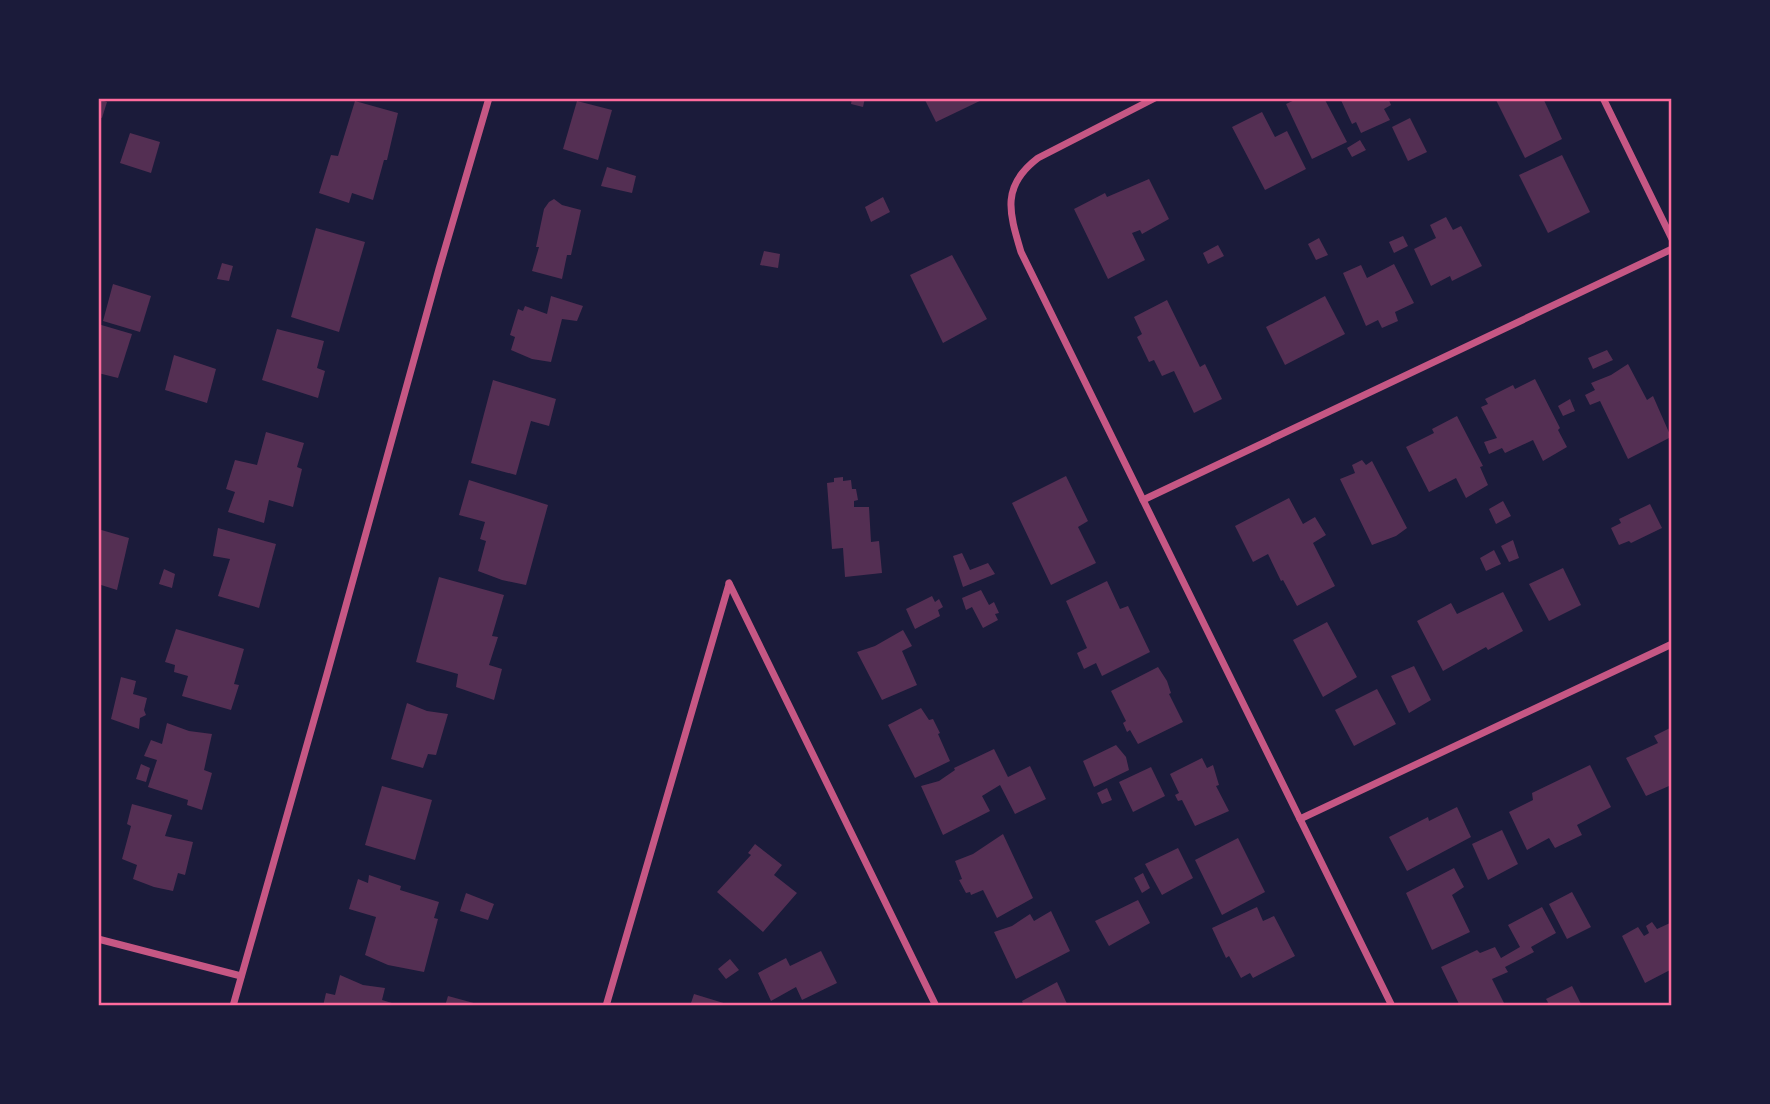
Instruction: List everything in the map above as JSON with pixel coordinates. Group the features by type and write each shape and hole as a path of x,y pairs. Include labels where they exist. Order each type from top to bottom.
{"street":[{"path":"233,1006 489,98"},
{"path":"1155,98 1038,158 1023,169 1012,188 1010,216 1021,252 1392,1006"},
{"path":"1603,98 1672,239"},
{"path":"1143,500 1672,249"},
{"path":"606,1006 729,583 936,1006"},
{"path":"1300,819 1672,644"},
{"path":"98,939 241,976"}],"building":[{"path":"852,98 865,98 863,107 851,104"},
{"path":"924,98 986,98 936,122"},
{"path":"1299,98 1324,98 1347,142 1312,159 1286,104"},
{"path":"1340,98 1388,98 1391,105 1384,109 1390,120 1361,133 1356,122 1352,124"},
{"path":"1495,98 1543,98 1562,139 1525,158"},
{"path":"98,99 107,102 102,118 98,117"},
{"path":"355,101 398,113 387,160 384,160 373,200 352,193 349,203 319,193 331,155 338,156"},
{"path":"577,101 612,110 598,160 563,149"},
{"path":"1262,112 1275,137 1287,131 1306,169 1265,190 1232,127"},
{"path":"1410,118 1427,152 1408,161 1392,127"},
{"path":"130,133 160,142 151,173 120,163"},
{"path":"1360,140 1366,150 1352,157 1347,148"},
{"path":"1562,155 1590,212 1548,233 1519,175"},
{"path":"607,167 636,176 632,193 601,186"},
{"path":"1149,179 1169,219 1142,234 1140,230 1132,233 1145,260 1108,279 1074,209 1105,193 1107,197"},
{"path":"883,197 890,212 871,222 865,207"},
{"path":"554,199 562,205 581,210 571,255 567,255 562,279 532,271 539,247 536,247 544,209"},
{"path":"1446,217 1453,230 1461,226 1482,266 1452,281 1450,276 1431,286 1414,249 1436,238 1430,225"},
{"path":"316,228 365,242 339,332 291,317"},
{"path":"1403,236 1408,246 1394,253 1389,242"},
{"path":"1319,238 1328,255 1316,260 1308,244"},
{"path":"1218,245 1224,256 1208,264 1203,253"},
{"path":"764,251 780,254 778,268 760,265"},
{"path":"952,255 987,319 943,343 910,275"},
{"path":"222,263 233,266 229,281 217,279"},
{"path":"1394,264 1414,303 1395,312 1398,321 1382,328 1378,320 1366,326 1343,273 1361,265 1367,278"},
{"path":"113,284 151,296 140,332 103,321"},
{"path":"551,296 583,306 577,321 562,319 551,362 532,359 511,350 515,337 510,335 518,309 523,311 525,306 547,314"},
{"path":"1325,296 1345,334 1285,365 1266,327"},
{"path":"1167,300 1200,367 1205,364 1222,399 1194,413 1174,371 1162,376 1154,360 1149,362 1137,337 1142,334 1134,317"},
{"path":"98,324 132,334 118,378 98,373"},
{"path":"277,329 324,341 317,368 325,371 318,398 262,380"},
{"path":"1607,350 1613,360 1593,369 1588,358"},
{"path":"174,355 216,369 207,403 165,390"},
{"path":"1628,364 1647,400 1653,396 1671,437 1628,459 1600,401 1590,405 1585,395 1595,390 1591,383"},
{"path":"1535,379 1567,447 1543,461 1533,440 1505,453 1502,448 1489,454 1484,442 1497,438 1481,407 1488,404 1485,399 1513,385 1515,389"},
{"path":"493,380 556,399 549,426 531,421 516,475 471,463"},
{"path":"1570,399 1575,411 1563,416 1558,406"},
{"path":"1457,416 1483,466 1480,467 1488,485 1466,498 1456,478 1429,492 1406,447 1434,433 1432,429"},
{"path":"266,432 304,443 297,467 302,469 293,507 269,500 264,523 228,512 235,492 226,489 235,460 257,465"},
{"path":"1362,460 1366,465 1372,461 1407,528 1396,536 1372,545 1340,479 1355,473 1352,465"},
{"path":"1066,476 1088,521 1078,527 1096,563 1051,585 1012,503"},
{"path":"843,477 843,481 851,480 852,489 856,489 858,500 854,501 854,507 869,507 871,542 879,541 882,573 845,577 843,548 832,549 827,483 834,482 834,478"},
{"path":"469,480 548,505 526,585 478,571 486,541 480,539 485,522 459,515"},
{"path":"1289,498 1303,524 1315,517 1326,535 1313,543 1335,586 1297,606 1268,554 1253,562 1235,526"},
{"path":"1503,501 1511,516 1496,524 1489,509"},
{"path":"1650,504 1662,528 1631,543 1629,541 1619,545 1611,528 1621,523 1619,519"},
{"path":"218,528 276,544 259,608 218,596 230,559 213,556"},
{"path":"98,529 129,538 117,590 98,584"},
{"path":"1513,540 1519,558 1509,562 1501,546"},
{"path":"1494,550 1501,564 1486,571 1480,558"},
{"path":"962,553 970,570 988,563 995,574 963,587 953,556"},
{"path":"1563,568 1581,605 1549,621 1529,584"},
{"path":"164,569 175,574 172,588 159,584"},
{"path":"439,577 504,595 492,636 498,637 489,665 502,669 494,700 456,687 458,674 416,662"},
{"path":"1107,581 1120,609 1128,606 1150,652 1102,676 1096,663 1084,669 1077,653 1087,648 1066,601"},
{"path":"981,590 989,605 994,602 999,613 995,614 998,620 983,628 972,607 966,610 962,598"},
{"path":"1503,592 1523,631 1488,650 1486,647 1443,671 1417,621 1451,603 1457,614"},
{"path":"932,596 935,602 939,599 943,607 938,610 940,616 915,629 906,609"},
{"path":"1327,622 1357,677 1323,697 1293,640"},
{"path":"176,629 244,649 234,684 239,685 231,710 182,696 188,676 174,672 175,665 165,662"},
{"path":"903,630 912,646 902,651 917,685 882,700 857,652 875,646"},
{"path":"1414,666 1431,700 1409,713 1391,676"},
{"path":"1158,667 1167,681 1171,693 1169,694 1183,722 1138,744 1130,730 1127,732 1123,723 1126,721 1111,691"},
{"path":"121,677 136,681 133,694 147,698 144,710 146,715 140,718 139,729 111,719"},
{"path":"1377,689 1396,724 1354,746 1335,710"},
{"path":"407,703 427,711 448,714 436,755 428,754 423,768 391,759"},
{"path":"921,708 929,720 933,719 950,761 915,778 888,725"},
{"path":"167,723 189,731 212,734 204,770 212,773 202,810 187,805 188,800 148,787 157,760 144,756 151,740 162,744"},
{"path":"1672,727 1672,792 1669,786 1646,796 1626,758 1658,743 1654,736"},
{"path":"1116,745 1126,757 1129,770 1094,787 1083,761"},
{"path":"994,749 1008,777 1030,766 1046,799 1015,814 1000,785 982,796 990,811 943,835 921,786 939,781 955,770 954,768"},
{"path":"1202,758 1207,768 1213,765 1219,785 1216,786 1229,811 1195,826 1182,800 1178,801 1175,795 1179,793 1170,774"},
{"path":"141,764 150,768 146,782 136,779"},
{"path":"1590,765 1611,807 1577,825 1582,835 1555,848 1549,838 1527,850 1509,812 1533,800 1532,793"},
{"path":"1151,767 1165,796 1133,812 1119,782"},
{"path":"382,786 432,800 415,860 365,845"},
{"path":"1107,788 1112,800 1102,804 1097,793"},
{"path":"132,804 172,815 165,836 193,842 185,875 178,873 173,891 133,879 137,865 122,859 131,826 127,824"},
{"path":"1457,807 1471,837 1407,871 1389,837 1428,817 1429,821"},
{"path":"1502,830 1518,864 1488,880 1472,844"},
{"path":"1003,834 1033,898 997,918 983,890 971,895 970,892 966,893 959,880 962,879 955,861 973,854"},
{"path":"1238,838 1265,892 1222,915 1195,860"},
{"path":"755,844 782,865 774,875 797,893 763,932 717,892 751,855 748,853"},
{"path":"1178,848 1193,878 1162,895 1145,864"},
{"path":"1454,868 1464,887 1452,895 1470,932 1432,950 1406,893"},
{"path":"1143,873 1150,888 1142,893 1134,878"},
{"path":"369,875 401,886 400,890 439,902 434,918 438,919 424,972 388,965 365,955 376,917 349,909 358,879 368,883"},
{"path":"1572,892 1591,927 1567,939 1549,904"},
{"path":"466,893 494,904 488,920 460,911"},
{"path":"1138,900 1150,923 1109,946 1095,921"},
{"path":"1257,907 1263,921 1274,916 1295,956 1253,978 1250,973 1241,978 1229,956 1226,958 1212,928"},
{"path":"1542,907 1556,933 1531,947 1534,952 1505,967 1508,972 1492,979 1505,1005 1460,1006 1441,967 1477,950 1480,953 1495,947 1501,958 1520,947 1508,925"},
{"path":"1051,911 1070,951 1016,979 994,932 1012,926 1030,914 1034,921"},
{"path":"1652,922 1657,929 1670,923 1672,969 1645,983 1622,936 1638,927 1644,936 1649,933 1646,926"},
{"path":"821,951 837,983 802,1000 796,987 771,1001 758,973 786,958 790,966"},
{"path":"730,959 739,970 726,979 718,969"},
{"path":"340,975 363,985 385,988 382,1000 402,1006 323,1006 326,993 335,995"},
{"path":"1057,982 1068,1006 1024,1006 1022,1001"},
{"path":"1572,986 1582,1006 1550,1006 1546,999"},
{"path":"694,994 730,1005 730,1006 690,1006"},
{"path":"448,996 481,1005 481,1006 445,1006"}]}
